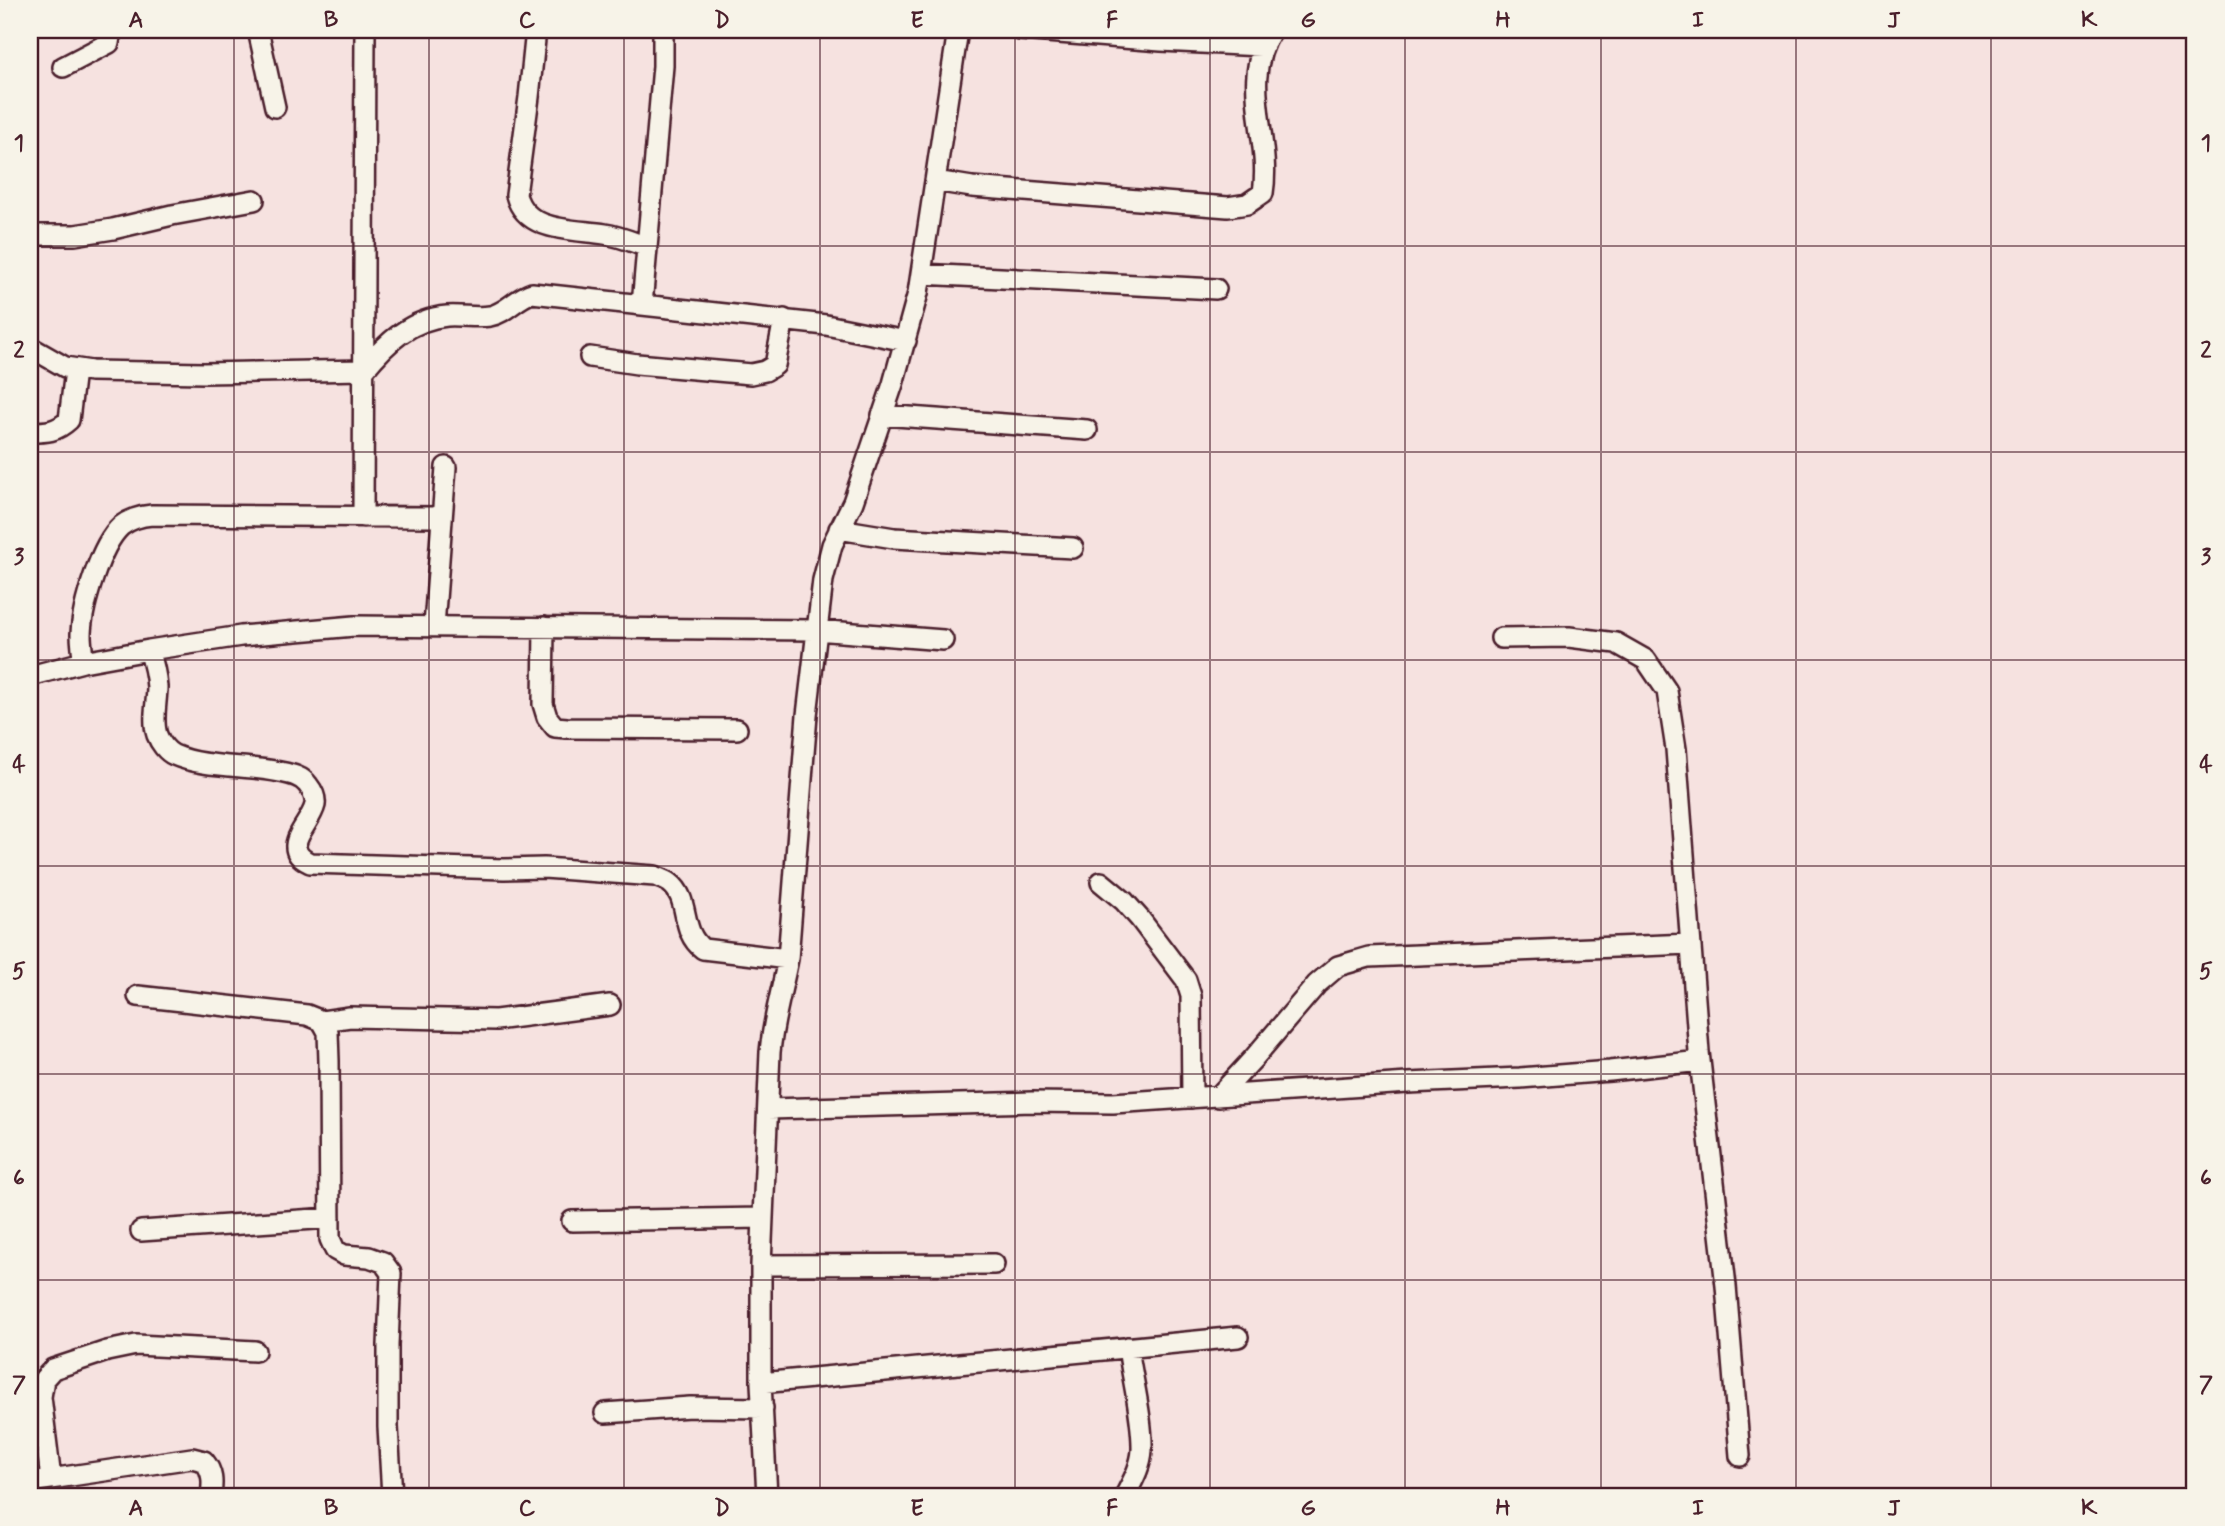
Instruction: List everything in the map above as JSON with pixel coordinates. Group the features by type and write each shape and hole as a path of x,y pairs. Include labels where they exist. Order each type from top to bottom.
{"street":[{"path":"64,67 109,43 111,30"},
{"path":"258,30 275,107"},
{"path":"363,517 365,30"},
{"path":"536,30 530,97 516,195 519,206 542,223 562,230 607,234 647,247"},
{"path":"642,305 663,66 663,30"},
{"path":"767,1496 761,1383 761,1265 770,1052 774,1019 788,959 816,630 823,580 839,529 853,502 882,415 918,293 958,30"},
{"path":"935,181 972,187 1228,207 1247,204 1264,193 1267,173 1256,93 1256,67 1267,38 1161,41 1020,30"},
{"path":"30,235 75,235 254,200"},
{"path":"920,274 1216,289"},
{"path":"30,347 75,370 204,373 364,370 382,349 409,327 427,319 446,316 490,316 501,312 520,297 532,293 826,324 905,341"},
{"path":"590,357 636,364 751,374 765,371 775,365 784,319"},
{"path":"30,432 46,432 60,428 69,420 75,370"},
{"path":"882,415 1087,429"},
{"path":"434,626 446,467"},
{"path":"83,662 81,634 92,581 108,545 121,527 136,517 152,514 442,517"},
{"path":"839,529 894,538 1073,548"},
{"path":"30,676 83,662 149,650 241,636 341,627 544,626 816,630 943,640"},
{"path":"544,626 542,704 555,727 737,729"},
{"path":"1501,638 1569,638 1616,643 1646,660 1667,691 1676,749 1700,1060 1726,1286 1740,1456"},
{"path":"149,650 157,685 156,733 163,746 172,754 294,775 306,782 314,794 315,805 298,838 296,850 300,859 310,863 544,868 655,876 670,883 680,895 688,931 694,942 702,948 788,959"},
{"path":"1101,882 1124,901 1186,980 1191,996 1192,1098"},
{"path":"1218,1097 1317,984 1338,966 1369,957 1690,944"},
{"path":"138,996 307,1015 322,1021 350,1017 496,1020 610,1006"},
{"path":"322,1021 328,1032 330,1238 335,1250 344,1255 369,1257 383,1262 391,1273 388,1427 392,1496"},
{"path":"768,1109 1032,1102 1113,1103 1533,1077 1700,1060"},
{"path":"141,1231 330,1218"},
{"path":"572,1221 763,1218"},
{"path":"761,1265 994,1264"},
{"path":"761,1383 1238,1337"},
{"path":"51,1479 41,1397 44,1379 53,1369 107,1351 136,1345 255,1351"},
{"path":"1125,1496 1135,1477 1142,1452 1128,1347"},
{"path":"605,1413 690,1407 763,1408"},
{"path":"30,1482 192,1458 204,1461 210,1469 213,1481 211,1496"}]}
